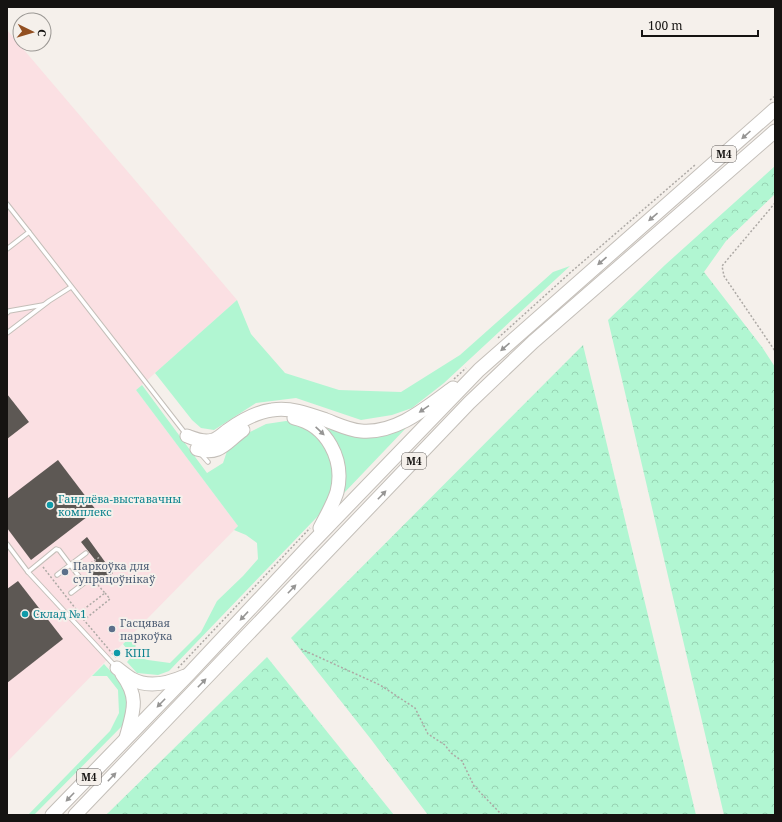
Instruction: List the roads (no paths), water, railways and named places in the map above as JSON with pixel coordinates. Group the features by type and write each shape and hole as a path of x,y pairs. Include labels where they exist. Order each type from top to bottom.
{"highway":[{"name":"М4","path":"52,815 126,738 182,672 309,546 479,370 772,105"},
{"name":"М4","path":"75,815 475,398 533,342 775,131"},
{"path":"187,436 200,441 213,440 250,417 261,412 274,409 298,411 359,431 372,431 389,428 406,420 479,370"},
{"path":"197,449 207,452 217,451 248,427 276,417 289,417 303,420 316,427 325,436 332,447 338,461 339,475 337,491 331,508 309,546"},
{"path":"118,665 133,680 146,683 158,684 173,681 182,672"},
{"path":"118,665 128,683 134,701 133,712 126,738"}],"lane":[{"path":"7,204 208,462"},
{"path":"7,249 29,232"},
{"path":"7,333 44,305 72,287"},
{"path":"7,313 9,311 44,305"},
{"path":"7,544 28,572 118,665"},
{"path":"28,572 56,550 59,550 84,583 71,593"},
{"path":"57,575 86,553"}],"place":[{"name":"Гандлёва-выставачны комплекс","path":"50,505"},
{"name":"Паркоўка для супрацоўнікаў","path":"65,572"},
{"name":"Склад №1","path":"25,614"},
{"name":"Гасцявая паркоўка","path":"112,629"},
{"name":"КПП","path":"117,653"}]}
